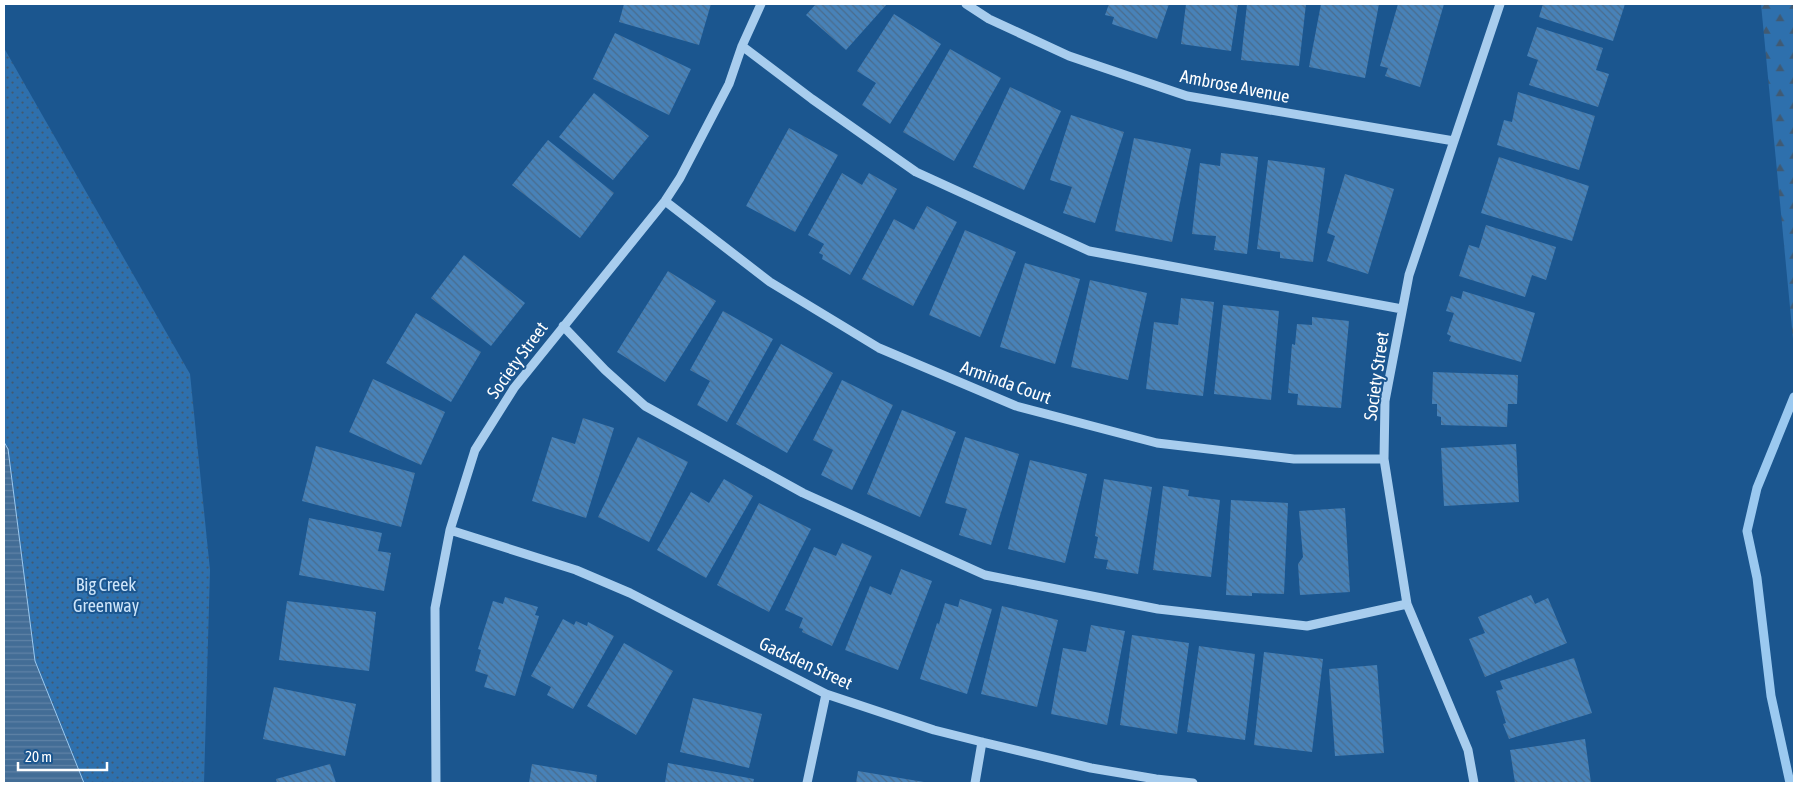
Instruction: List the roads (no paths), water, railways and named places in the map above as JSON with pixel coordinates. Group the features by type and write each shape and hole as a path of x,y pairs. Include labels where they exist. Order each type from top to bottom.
{"street":[{"name":"Society Street","path":"436,783 435,608 450,530 475,450 514,388 562,326 665,201 680,178 729,84 742,46 761,4"},
{"name":"Ambrose Avenue","path":"966,4 990,19 1069,56 1187,96 1454,141"},
{"name":"Society Street","path":"1474,783 1468,750 1407,604 1384,459 1385,401 1409,275 1500,4"},
{"path":"742,46 812,99 916,172 1088,251 1402,309"},
{"name":"Arminda Court","path":"665,201 770,282 878,348 1016,406 1157,443 1294,459 1384,459"},
{"path":"562,326 605,370 645,406 803,493 985,574 1158,609 1307,626 1407,604"},
{"name":"Gadsden Street","path":"450,530 576,570 621,589 826,694 934,730 982,742 1091,768 1156,781 1193,783"},
{"path":"807,783 826,694"},
{"path":"975,783 982,742"}],"waterway":[{"path":"1790,783 1771,696 1757,578 1747,531 1757,488 1794,397"}],"park label":[{"name":"Big Creek Greenway","path":"106,594"}]}
